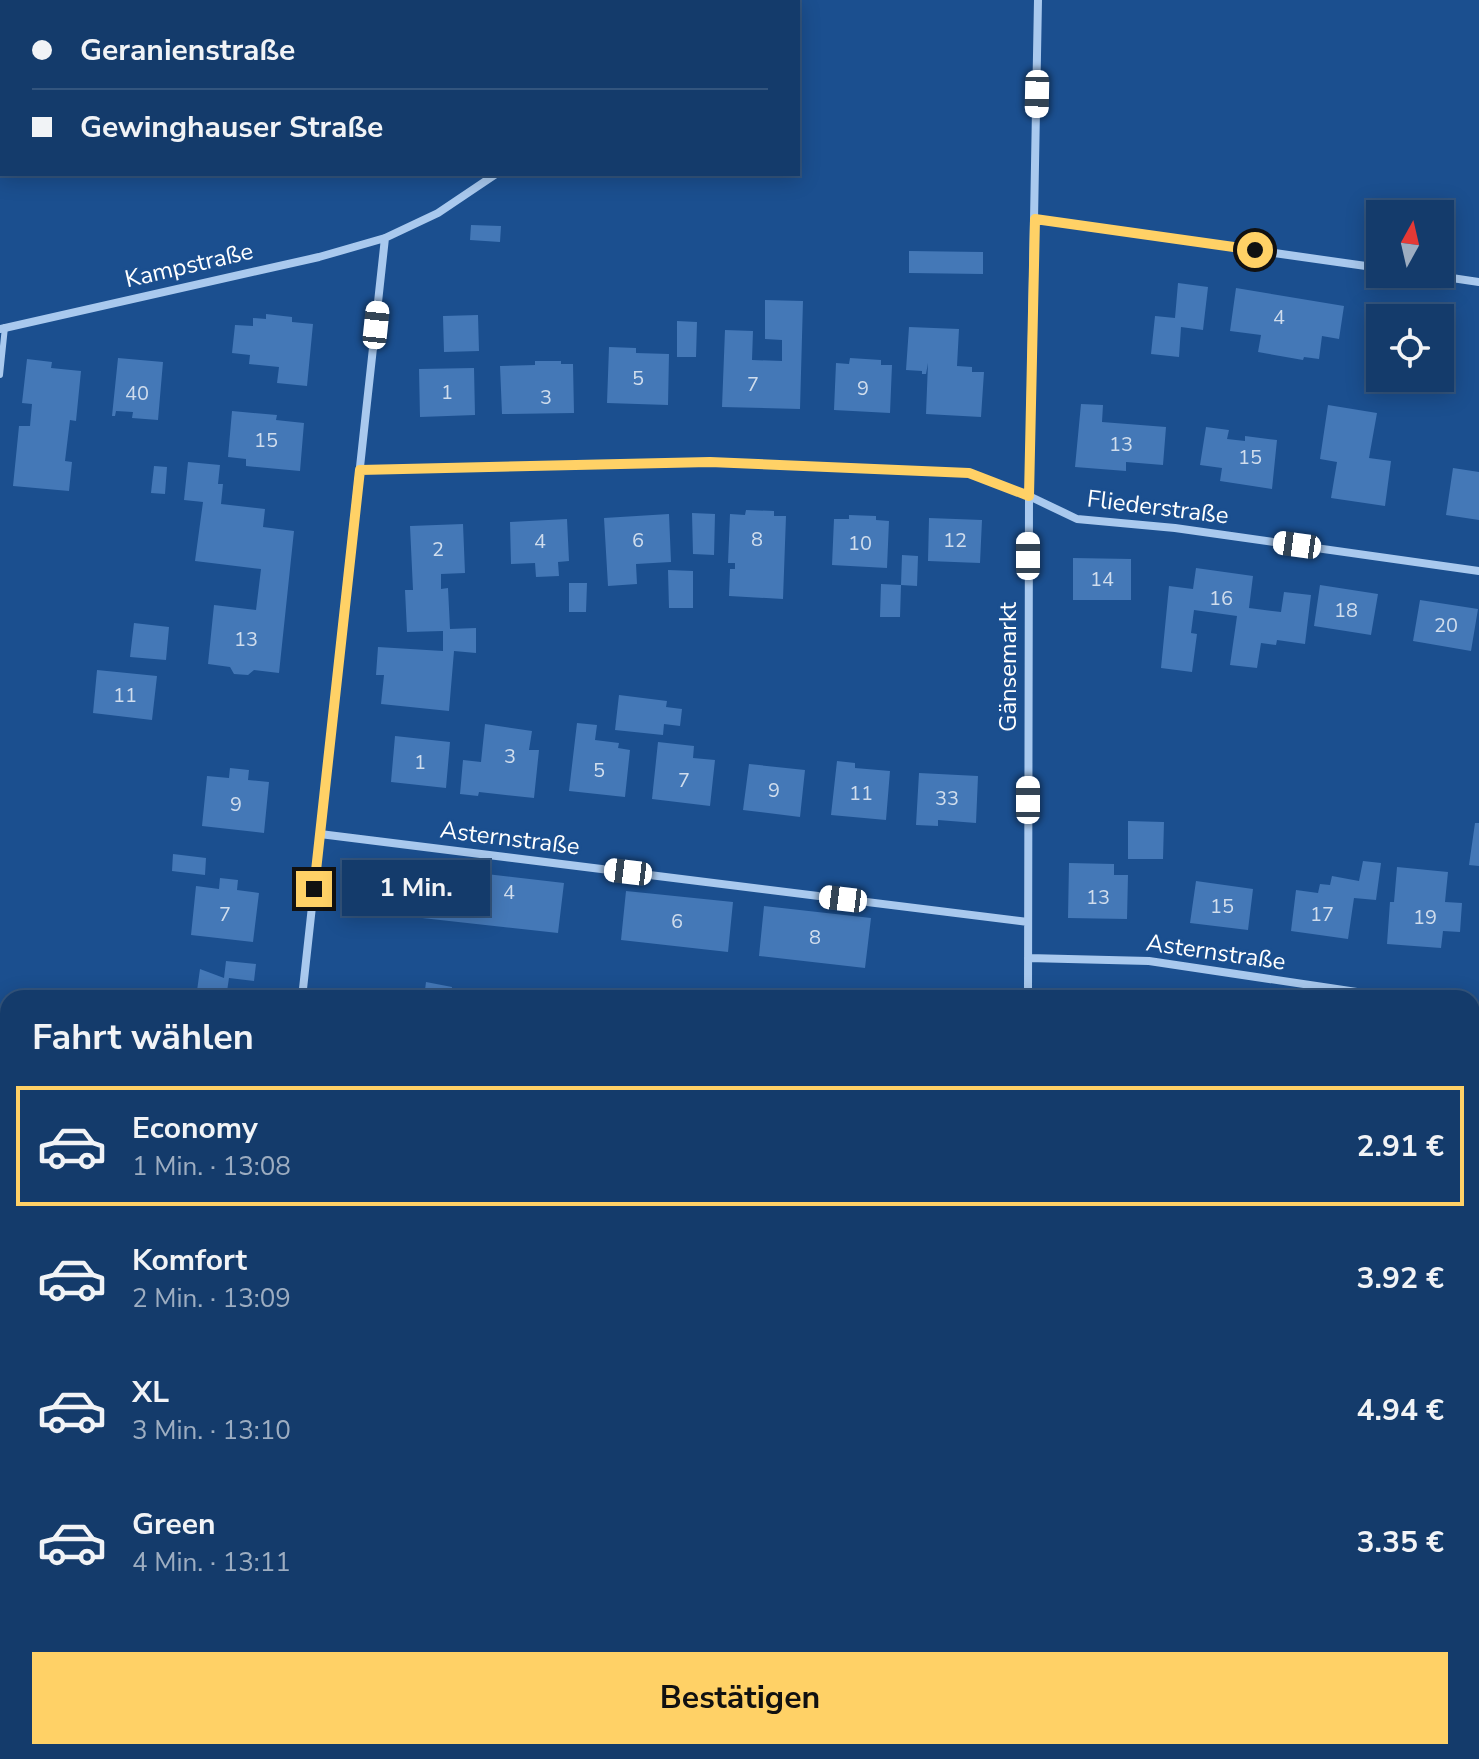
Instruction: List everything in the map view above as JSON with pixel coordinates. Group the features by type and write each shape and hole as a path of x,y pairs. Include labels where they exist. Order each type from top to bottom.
{"street":[{"name":"Gänsemarkt","path":"1028,990 1029,496 1038,0"},
{"name":"Kampstraße","path":"3,328 319,257 385,238 438,213 493,176"},
{"path":"1035,219 1366,266"},
{"path":"303,990 385,238"},
{"path":"1454,278 1479,282"},
{"name":"Fliederstraße","path":"360,470 710,462 969,473 1077,519 1175,528 1479,571"},
{"name":"Asternstraße","path":"320,834 1028,922"},
{"name":"Asternstraße","path":"1028,958 1149,961 1343,990"}],"lane":[{"path":"0,375 3,328"}],"building":[{"path":"471,225 501,226 500,242 470,240"},
{"path":"909,251 983,252 983,274 909,273"},
{"path":"1178,283 1208,287 1203,330 1181,327 1179,357 1151,354 1155,316 1175,318"},
{"path":"1236,288 1344,306 1339,339 1322,336 1319,359 1304,357 1303,360 1258,352 1261,335 1230,331"},
{"path":"765,300 803,301 800,409 722,407 725,330 753,331 752,360 782,361 782,340 765,339"},
{"path":"266,314 292,317 292,322 313,324 307,386 277,383 279,367 249,364 250,355 232,353 235,325 253,326 253,318 266,319"},
{"path":"478,315 479,351 444,352 443,316"},
{"path":"677,321 697,322 696,357 677,357"},
{"path":"909,327 959,329 957,366 972,367 972,372 984,372 981,417 926,414 928,363 926,374 906,370"},
{"path":"609,347 636,348 636,353 669,354 668,405 607,403"},
{"path":"118,358 163,362 158,420 132,418 133,412 116,411 112,416"},
{"path":"850,358 881,360 881,365 892,365 890,413 834,410 836,363 849,364"},
{"path":"27,359 52,362 51,368 81,371 76,421 70,420 65,461 72,462 69,491 13,486 19,426 30,426 32,404 22,403"},
{"path":"535,361 573,364 574,413 502,414 500,366 535,365"},
{"path":"474,368 475,415 420,417 419,369"},
{"path":"1081,404 1103,405 1102,422 1166,427 1163,465 1126,462 1126,471 1075,467"},
{"path":"1328,405 1377,413 1369,458 1391,461 1385,506 1331,498 1337,462 1320,459"},
{"path":"232,411 277,415 276,420 304,423 300,471 246,466 246,459 228,457"},
{"path":"1206,427 1229,430 1227,439 1245,441 1245,436 1277,440 1272,489 1220,481 1222,468 1200,465"},
{"path":"188,462 220,465 218,484 223,484 221,504 265,509 263,527 294,531 279,673 254,670 248,675 234,674 230,667 208,664 214,605 256,610 261,569 195,561 203,502 184,500"},
{"path":"154,466 167,467 165,494 151,493"},
{"path":"1453,468 1479,472 1479,520 1446,515"},
{"path":"746,510 774,511 774,516 786,516 783,599 729,596 730,569 735,569 735,563 728,563 730,514 745,515"},
{"path":"692,513 715,514 714,555 693,554"},
{"path":"669,514 671,562 636,564 637,584 608,586 604,518"},
{"path":"849,515 876,516 876,520 889,521 887,568 832,565 834,519 849,519"},
{"path":"929,518 982,520 980,563 928,561"},
{"path":"567,519 569,561 558,562 559,576 536,577 535,563 511,564 510,522"},
{"path":"463,524 465,573 441,574 441,589 448,588 450,629 476,628 476,653 454,651 449,711 381,704 384,675 376,675 378,647 443,651 443,631 407,632 405,590 413,590 410,526"},
{"path":"902,555 918,556 917,586 901,585"},
{"path":"1073,558 1131,559 1131,600 1073,600"},
{"path":"1196,568 1253,576 1249,608 1281,612 1284,592 1311,595 1305,644 1277,640 1276,645 1261,643 1257,668 1230,665 1237,616 1194,610 1191,633 1197,634 1192,672 1161,668 1169,586 1193,589"},
{"path":"668,570 693,571 693,608 669,608"},
{"path":"569,583 587,583 586,612 569,612"},
{"path":"881,584 901,585 900,617 880,617"},
{"path":"1320,585 1378,594 1371,635 1314,626"},
{"path":"1420,600 1478,609 1471,651 1413,641"},
{"path":"134,623 169,627 166,660 130,657"},
{"path":"97,670 157,676 152,720 93,713"},
{"path":"619,695 667,701 666,707 682,709 680,726 664,724 663,735 615,730"},
{"path":"577,723 597,725 595,740 619,743 618,748 630,750 625,797 569,791"},
{"path":"485,724 532,731 529,750 539,750 534,798 479,792 478,796 460,794 463,760 481,762"},
{"path":"395,736 450,742 446,788 391,782"},
{"path":"658,742 694,746 693,758 715,760 710,806 652,799"},
{"path":"837,761 855,763 855,768 890,771 886,820 831,815"},
{"path":"749,764 805,770 800,817 743,810"},
{"path":"230,768 249,770 248,780 269,782 264,833 202,826 207,776 229,778"},
{"path":"919,773 978,776 976,823 938,820 938,826 916,825"},
{"path":"1128,821 1164,822 1163,859 1128,859"},
{"path":"1475,823 1479,823 1479,866 1469,865"},
{"path":"173,854 206,858 205,875 172,871"},
{"path":"1363,861 1381,863 1376,900 1354,898 1348,939 1291,931 1296,890 1318,893 1320,884 1330,885 1332,876 1359,881"},
{"path":"392,863 564,883 558,933 386,914"},
{"path":"1069,863 1114,864 1114,875 1128,875 1127,919 1068,918"},
{"path":"1397,867 1448,872 1445,902 1462,903 1460,932 1443,931 1441,948 1387,944 1390,902 1394,902"},
{"path":"220,878 238,880 237,890 259,893 253,942 191,935 196,886 219,889"},
{"path":"1196,881 1253,889 1248,930 1190,923"},
{"path":"626,891 733,902 728,952 621,940"},
{"path":"764,906 871,918 865,968 759,956"},
{"path":"226,961 256,964 254,981 229,978 227,990 197,990 200,969 224,978"},
{"path":"426,982 452,987 452,990 425,990"}],"route":[{"path":"314,889 360,470 710,462 969,473 1029,496 1035,219 1255,250"}]}
